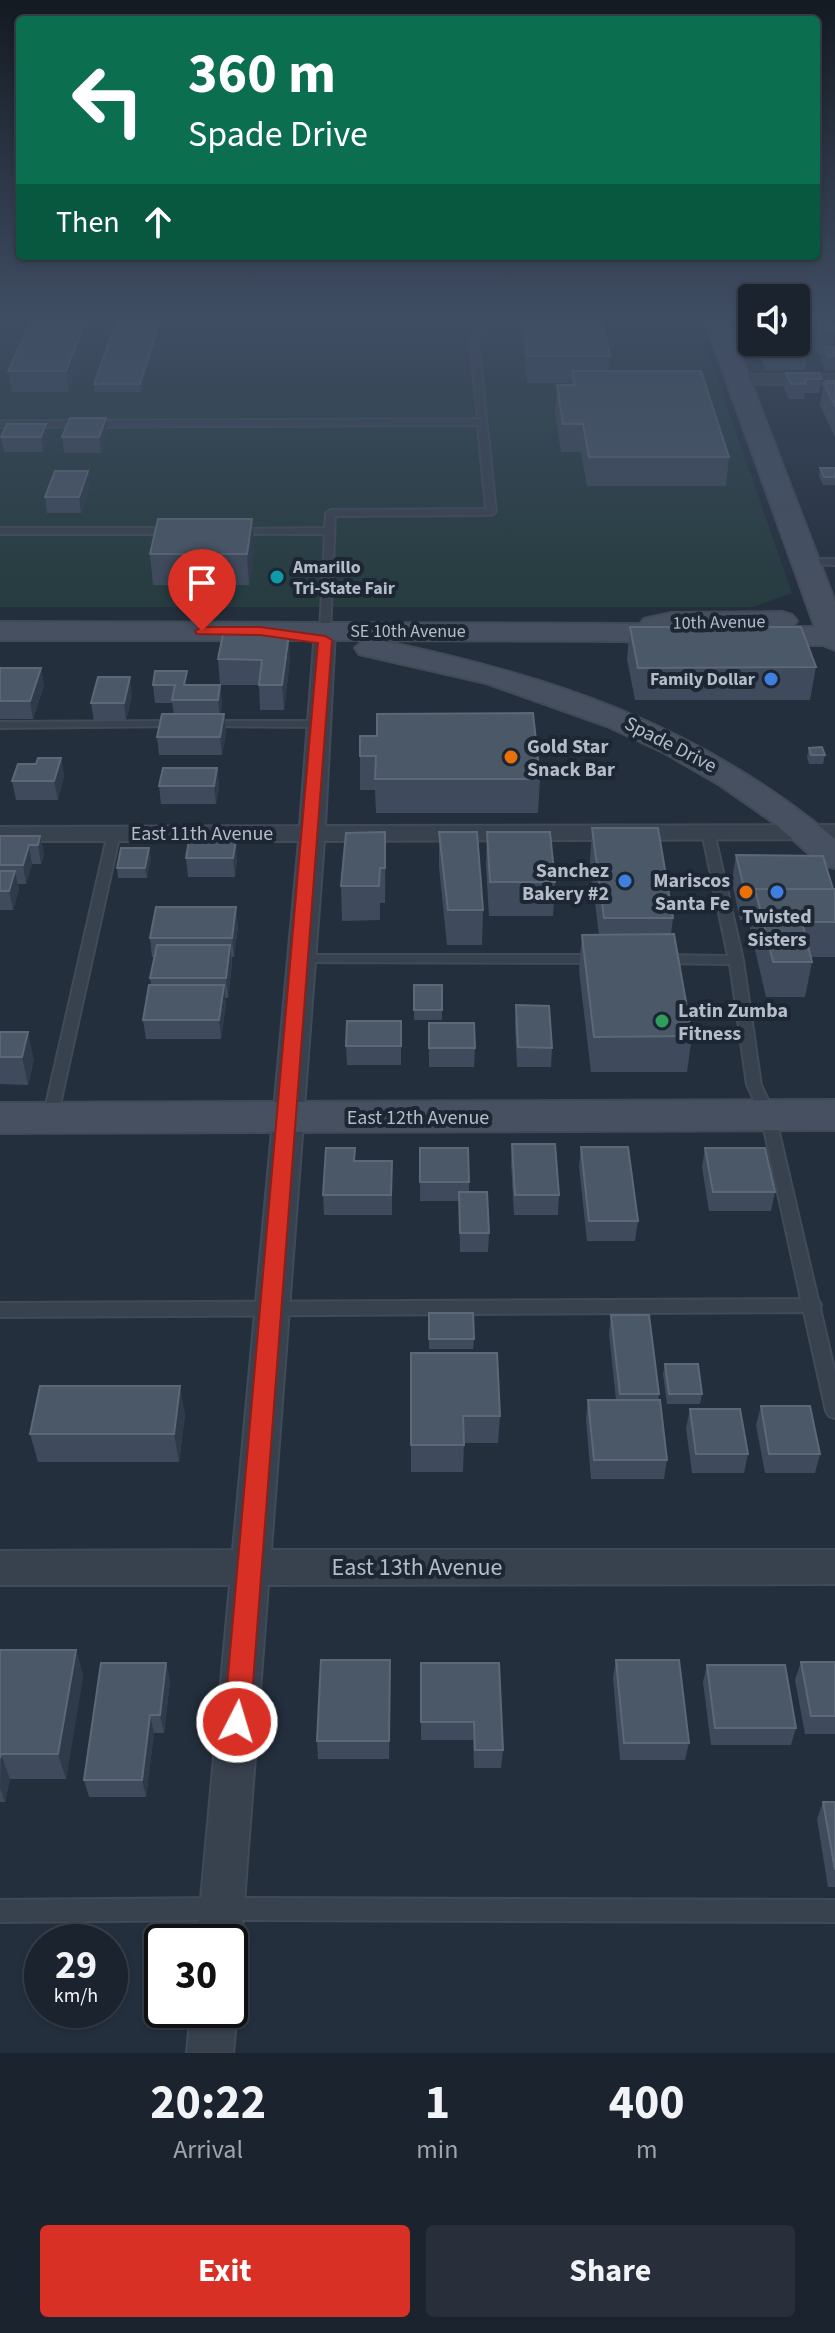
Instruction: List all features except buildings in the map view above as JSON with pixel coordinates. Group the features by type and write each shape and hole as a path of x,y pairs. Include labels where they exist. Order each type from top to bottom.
{"main road":[{"path":"751,414 833,631"},
{"path":"723,622 787,609 810,574"},
{"name":"10th Avenue","path":"623,632 671,622 723,622 833,631"},
{"name":"Spade Drive","path":"0,631 260,631 325,636 486,671 600,709 678,745 822,832 835,857"},
{"name":"Spade Drive","path":"451,631 455,655 486,671"},
{"name":"SE 10th Avenue","path":"325,636 451,631 623,632"},
{"name":"10th Avenue","path":"623,632 675,637 833,631"},
{"name":"East 12th Avenue","path":"0,1118 835,1115"}],"street":[{"path":"221,1924 321,724 325,636"},
{"name":"East 11th Avenue","path":"0,834 822,832"},
{"name":"East 13th Avenue","path":"0,1568 835,1567"},
{"path":"210,2053 212,2028"}],"lane":[{"path":"325,636 331,513 491,512 481,414"},
{"path":"0,424 482,422"},
{"path":"0,531 181,531"},
{"path":"225,531 330,531"},
{"path":"810,574 835,562"},
{"path":"0,725 183,724"},
{"path":"199,724 321,724"},
{"path":"708,832 736,960 754,1085 768,1115 835,1411"},
{"path":"50,1118 114,833"},
{"path":"300,959 615,959"},
{"path":"644,959 736,960"},
{"path":"0,1310 813,1305"},
{"path":"0,1911 835,1911"}],"green space":[{"path":"0,414 729,414 792,593 753,607 0,607"}],"place":[{"name":"Amarillo Tri-State Fair","path":"277,577"},
{"name":"Family Dollar","path":"771,679"},
{"name":"Gold Star Snack Bar","path":"511,757"},
{"name":"Sanchez Bakery #2","path":"625,881"},
{"name":"Mariscos Santa Fe","path":"746,892"},
{"name":"Twisted Sisters","path":"777,892"},
{"name":"Latin Zumba Fitness","path":"662,1021"}],"route":[{"path":"202,631 260,631 325,640 321,724 237,1722"}]}
